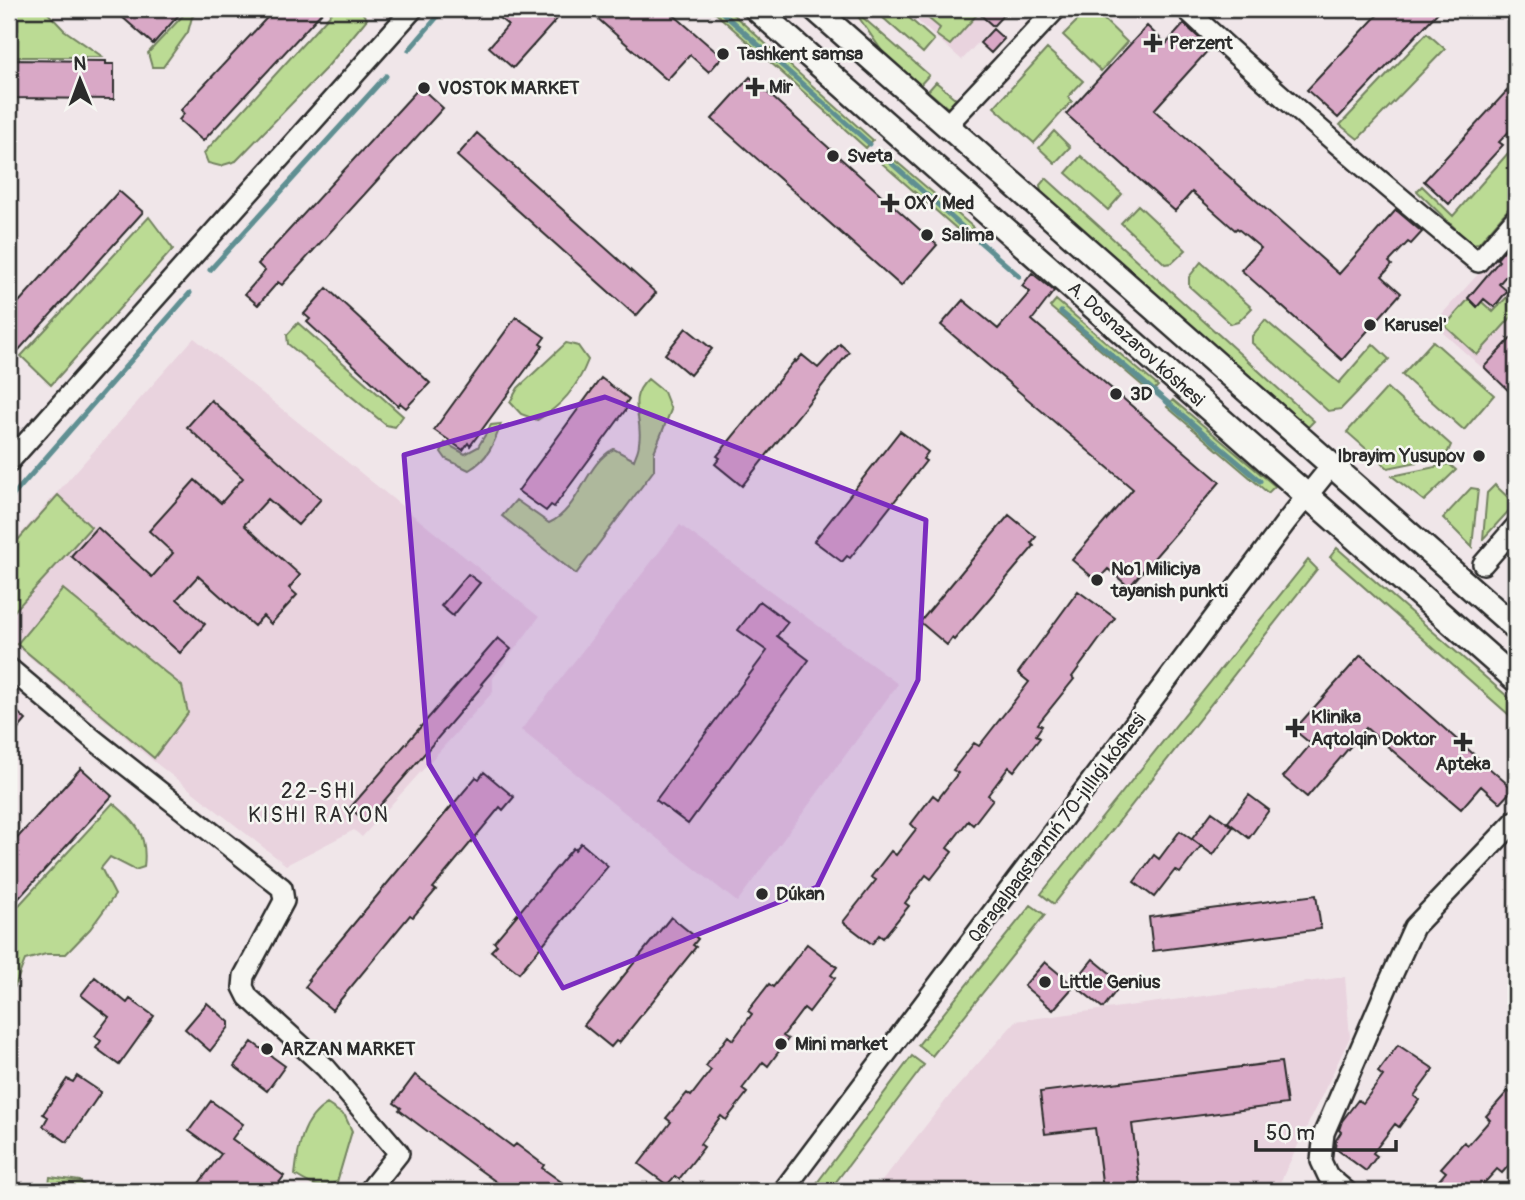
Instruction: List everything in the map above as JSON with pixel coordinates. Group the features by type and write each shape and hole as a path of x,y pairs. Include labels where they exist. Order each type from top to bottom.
{"main road":[{"name":"A. Dosnazarov kóshesi","path":"756,9 1516,680"},
{"name":"A. Dosnazarov kóshesi","path":"814,9 1516,628"},
{"path":"1279,470 1287,470 1295,465 1301,458 1305,441"},
{"path":"1354,536 1351,523 1353,515 1365,504 1375,504"}],"street":[{"path":"9,462 413,9"},
{"path":"946,126 1056,9"},
{"path":"1186,9 1346,154 1478,262 1516,218"},
{"name":"Qaraqalpaqstannıń 70-jıllıǵı kóshesi","path":"783,1191 1332,465"},
{"path":"1483,564 1516,526"},
{"path":"9,668 93,739 282,888 284,901 244,976 243,987 248,997 326,1068 400,1153 369,1191"},
{"path":"1346,1191 1328,1176 1321,1161 1324,1133 1414,927 1516,820"}],"highlighted area":[{"path":"605,397 926,520 918,680 817,887 563,988 429,764 404,455"}],"shaded area":[{"path":"904,9 1009,9 962,60"},
{"path":"1516,232 1516,398 1433,324"},
{"path":"194,338 539,617 493,678 493,692 362,837 354,830 286,865 152,760 9,640 9,547"},
{"path":"680,525 898,684 737,902 521,730"},
{"path":"1345,977 1350,1037 1276,1191 874,1191 950,1095 1016,1021"}],"green space":[{"path":"18,9 44,9 64,30 103,57 9,57 9,30 18,30"},
{"path":"189,9 201,9 192,17 188,32 163,67 152,67 148,53"},
{"path":"335,9 359,9 367,19 328,66 236,161 220,166 208,163 204,153"},
{"path":"711,9 727,9 873,140 866,148"},
{"path":"853,9 929,75 920,85 884,54"},
{"path":"873,9 899,9 934,40 923,53"},
{"path":"917,9 982,9 950,45 936,35 940,28"},
{"path":"1089,9 1093,9 1127,42 1101,71 1063,35"},
{"path":"1427,33 1445,49 1358,139 1340,125"},
{"path":"1047,49 1083,81 1068,97 1072,101 1034,143 994,107"},
{"path":"936,82 956,99 948,108 928,91"},
{"path":"1054,131 1070,147 1055,163 1039,148"},
{"path":"1516,144 1516,200 1479,243 1471,244 1417,191 1422,186 1453,216"},
{"path":"884,151 973,227 965,236 877,159"},
{"path":"1081,156 1122,194 1108,210 1066,173"},
{"path":"1046,178 1314,421 1306,429 1041,192 1040,185"},
{"path":"1138,205 1186,250 1172,263 1165,264 1121,223"},
{"path":"149,217 173,249 51,385 21,356"},
{"path":"1201,262 1252,308 1238,322 1231,324 1189,286 1189,277"},
{"path":"1473,294 1493,312 1508,296 1516,303 1516,312 1477,355 1445,326"},
{"path":"1056,300 1158,386 1151,393 1050,307"},
{"path":"1265,320 1339,383 1373,344 1389,359 1341,409 1328,411 1252,343 1252,336"},
{"path":"298,323 403,416 395,427 386,425 288,344 287,335"},
{"path":"1433,341 1494,395 1464,430 1402,375"},
{"path":"566,343 578,346 588,360 579,379 568,395 546,415 537,420 521,414 510,402 518,388"},
{"path":"648,379 664,392 671,410 654,452 654,470 576,574 502,516 516,500 549,523 569,507 604,456 614,449 634,460 640,434 636,402 641,387"},
{"path":"1387,388 1451,445 1446,456 1388,468 1347,432"},
{"path":"1173,400 1275,486 1268,493 1167,407"},
{"path":"501,424 489,450 481,461 469,470 446,459 441,452 445,443 465,454 478,447 491,425"},
{"path":"1449,464 1456,470 1424,501 1392,476"},
{"path":"1495,485 1515,504 1483,539 1487,493"},
{"path":"1471,488 1478,489 1472,547 1443,518"},
{"path":"58,495 91,527 9,617 9,550"},
{"path":"1337,548 1516,704 1516,721 1330,557"},
{"path":"1308,560 1317,569 1054,904 1041,894"},
{"path":"63,589 182,686 188,713 154,758 17,644"},
{"path":"113,803 139,830 144,846 144,867 135,870 110,857 101,868 115,895 90,929 66,954 46,954 25,960 14,988 9,991 9,916"},
{"path":"1031,905 1045,915 932,1056 918,1045"},
{"path":"912,1056 924,1065 829,1191 811,1191"},
{"path":"327,1104 345,1116 352,1131 337,1182 320,1186 295,1175 300,1145 307,1126"},
{"path":"50,1177 80,1181 89,1191 48,1191"}],"building":[{"path":"113,9 184,9 153,44"},
{"path":"275,9 325,9 203,141 179,120 184,114 181,110"},
{"path":"488,9 566,9 513,68 489,47 508,25"},
{"path":"587,9 667,9 722,57 709,72 690,55 667,80"},
{"path":"974,9 1009,9 993,26"},
{"path":"1383,9 1441,9 1338,118 1307,90"},
{"path":"1184,24 1210,48 1154,110 1339,274 1396,210 1422,232 1389,262 1392,265 1382,276 1401,293 1342,360 1241,270 1261,248 1237,228 1235,230 1192,192 1175,211 1066,114 1147,26 1166,44"},
{"path":"993,29 1004,39 991,53 980,43"},
{"path":"9,60 106,61 106,64 114,64 114,99 9,98"},
{"path":"750,77 937,245 901,286 712,119"},
{"path":"1516,81 1516,124 1499,142 1503,145 1449,204 1424,181"},
{"path":"420,87 443,108 282,285 278,282 258,305 245,294 265,271 258,264"},
{"path":"477,133 656,293 636,316 457,156"},
{"path":"119,191 143,212 9,361 9,313"},
{"path":"1516,236 1516,264 1499,284 1507,291 1494,307 1484,299 1477,307 1468,298"},
{"path":"1032,273 1054,291 1032,320 1220,482 1129,587 1108,569 1097,581 1072,560 1133,489 941,325 963,300 998,329 1030,292 1022,286"},
{"path":"327,288 430,383 406,408 400,403 398,406 307,322 310,319 304,314"},
{"path":"516,317 545,337 540,344 543,346 470,446 468,443 463,450 434,430"},
{"path":"686,328 712,349 690,375 665,354"},
{"path":"1516,333 1516,398 1484,367"},
{"path":"840,344 849,352 742,486 715,464 720,458 717,456 795,360 796,362 802,355 818,368"},
{"path":"601,378 629,399 624,406 627,408 554,507 551,505 546,511 518,491"},
{"path":"211,400 321,499 298,525 268,499 244,525 300,575 289,588 297,595 271,624 263,616 254,626 198,576 177,599 205,624 180,653 71,556 97,527 152,577 173,553 149,531 195,480 221,503 243,478 187,427"},
{"path":"900,431 928,452 923,459 926,461 850,558 847,556 842,562 814,541"},
{"path":"1009,515 1036,537 1031,543 1034,546 947,645 920,622"},
{"path":"468,574 480,583 453,616 441,606"},
{"path":"1078,591 1115,618 1072,677 1074,679 1038,724 1042,726 1036,735 1040,738 1014,771 1009,767 988,795 993,799 973,825 968,821 947,848 952,852 931,879 926,875 905,903 909,906 883,938 879,935 872,944 843,922 876,880 871,877 891,851 896,855 916,829 911,824 933,795 938,799 958,773 953,770 974,743 979,746 1029,682 1018,673"},
{"path":"760,601 788,622 777,636 809,660 688,824 656,800 767,651 738,630"},
{"path":"498,638 511,649 366,822 350,808"},
{"path":"1361,655 1513,789 1500,803 1481,786 1461,809 1366,728 1307,797 1283,777 1311,744 1294,730"},
{"path":"9,704 26,720 9,740"},
{"path":"81,768 112,796 9,909 9,847"},
{"path":"484,772 514,797 503,810 500,807 433,888 436,890 413,917 410,915 332,1010 305,987 310,981 308,979 476,777 479,779"},
{"path":"1249,795 1269,810 1249,838 1228,822"},
{"path":"1212,812 1233,827 1213,855 1192,839"},
{"path":"1180,831 1201,846 1180,873 1175,870 1154,897 1134,882 1154,855 1159,859"},
{"path":"581,843 608,866 519,973 491,951 497,945 494,942 573,848 575,850"},
{"path":"1316,895 1321,929 1153,951 1149,917"},
{"path":"671,917 698,939 693,945 696,947 619,1043 616,1041 611,1047 584,1025"},
{"path":"807,944 837,967 831,975 835,978 809,1012 804,1008 783,1036 788,1039 768,1066 763,1062 742,1089 747,1093 726,1120 721,1116 700,1144 704,1147 679,1179 675,1176 667,1185 639,1164 671,1122 666,1118 687,1093 691,1096 711,1070 706,1066 728,1036 733,1040 752,1014 748,1011 769,984 773,987"},
{"path":"1093,959 1122,983 1103,1008 1073,984"},
{"path":"1045,962 1074,986 1053,1010 1024,986"},
{"path":"95,977 127,1003 130,999 154,1016 119,1065 96,1048 101,1041 95,1036 109,1017 81,995"},
{"path":"207,1003 229,1022 229,1027 210,1051 185,1029"},
{"path":"252,1042 285,1066 267,1091 234,1066"},
{"path":"1398,1045 1434,1069 1414,1096 1419,1100 1399,1127 1395,1124 1373,1153 1377,1156 1366,1171 1335,1148 1336,1140 1341,1132 1339,1130 1342,1121 1358,1100 1363,1103 1383,1076 1378,1072"},
{"path":"1281,1062 1287,1104 1132,1124 1140,1184 1103,1189 1095,1128 1045,1134 1040,1092"},
{"path":"415,1075 513,1147 516,1144 544,1165 542,1168 574,1191 509,1191 470,1163 399,1110 401,1108 394,1103"},
{"path":"77,1076 101,1092 67,1142 43,1126 48,1117 43,1114 67,1079 73,1082"},
{"path":"1508,1091 1516,1098 1516,1157 1502,1173 1497,1169 1477,1191 1430,1191 1446,1172 1441,1168 1464,1142 1468,1145 1490,1120 1486,1116"},
{"path":"211,1101 243,1124 232,1139 284,1176 273,1191 193,1191 221,1154 189,1131"}],"waterway":[{"path":"409,50 444,9"},
{"path":"718,9 870,144"},
{"path":"210,270 386,76"},
{"path":"881,154 966,230"},
{"path":"978,240 1019,276"},
{"path":"9,500 190,293"},
{"path":"1061,312 1260,481"}],"place":[{"name":"Perzent","path":"1153,43"},
{"name":"Tashkent samsa","path":"723,54"},
{"name":"Mir","path":"755,87"},
{"name":"VOSTOK MARKET","path":"424,88"},
{"name":"Sveta","path":"833,156"},
{"name":"OXY Med","path":"890,203"},
{"name":"Salima","path":"927,235"},
{"name":"Karusel'","path":"1370,325"},
{"name":"3D","path":"1116,394"},
{"name":"Ibrayim Yusupov","path":"1479,456"},
{"name":"№1 Miliciya tayanish punkti","path":"1097,580"},
{"name":"Klinika Aqtolqin Doktor","path":"1295,728"},
{"name":"Apteka","path":"1463,742"},
{"name":"Dúkan","path":"762,894"},
{"name":"Little Genius","path":"1045,982"},
{"name":"Mini market","path":"781,1044"},
{"name":"ARZAN MARKET","path":"267,1049"}],"district":[{"name":"22-SHI KISHI RAYON","path":"319,803"}]}
